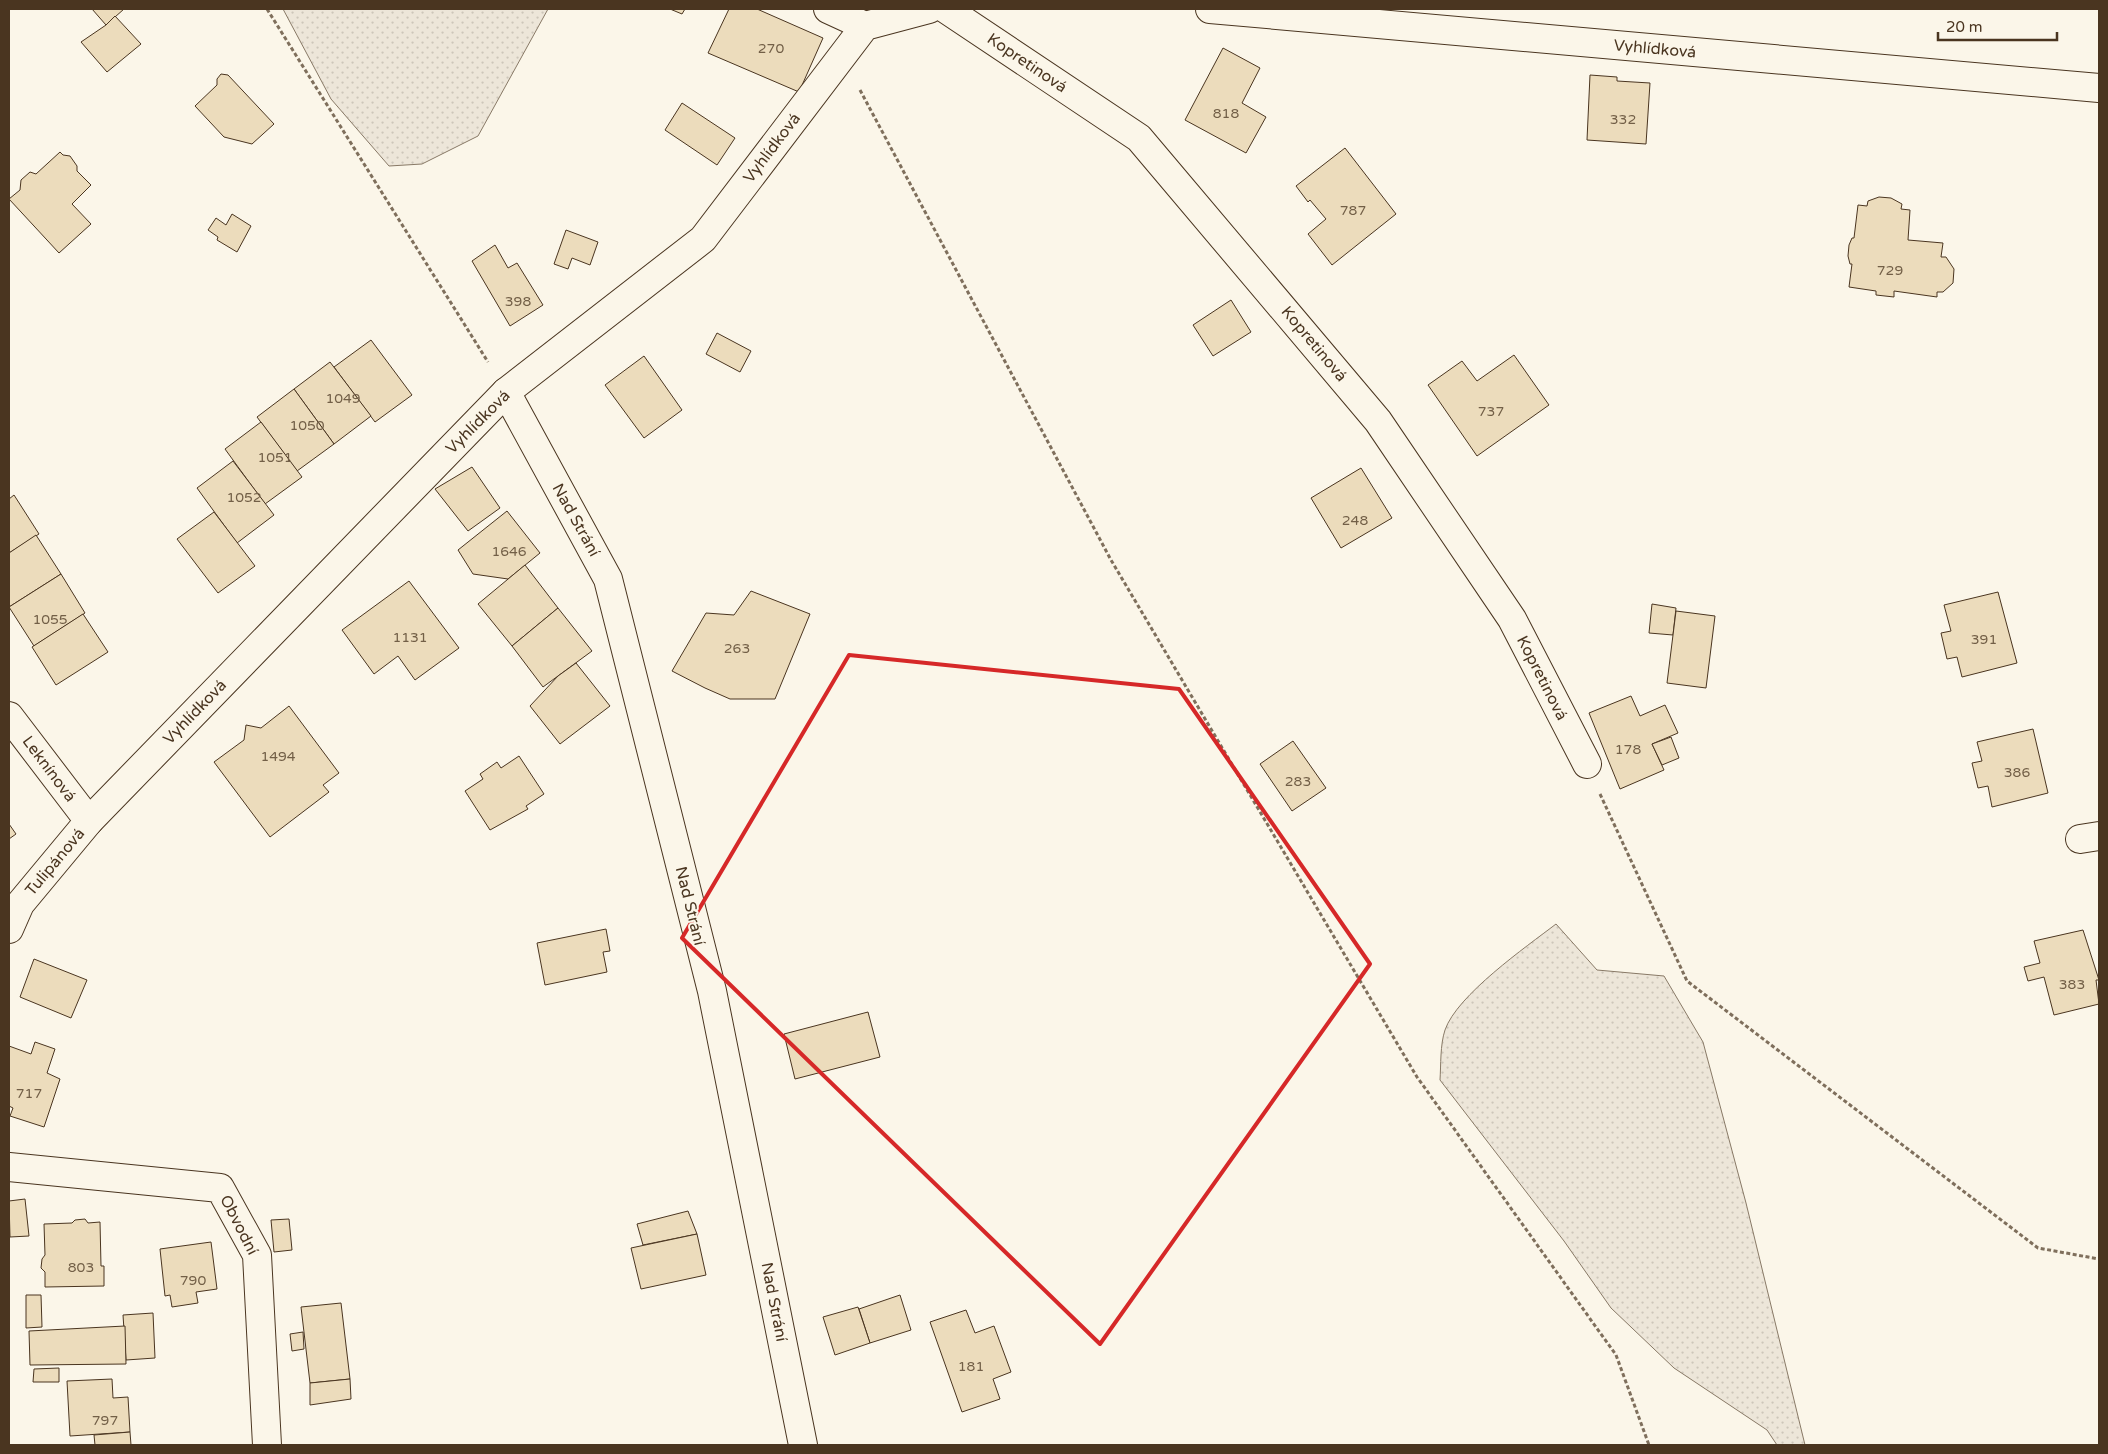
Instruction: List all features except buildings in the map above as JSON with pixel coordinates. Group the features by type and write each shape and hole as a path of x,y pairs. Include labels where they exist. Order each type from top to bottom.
{"street":[{"path":"828,9 865,26 929,9"},
{"name":"Kopretinová","path":"946,9 1139,138 1378,421 1512,619 1586,764"},
{"name":"Vyhlídková","path":"1210,9 2099,88"},
{"name":"Vyhlídková","path":"89,821 506,392 703,239 865,26"},
{"name":"Nad Strání","path":"506,392 608,579 712,992 803,1445"},
{"name":"Leknínová","path":"9,716 89,821"},
{"name":"Tulipánová","path":"9,929 20,904 89,821"},
{"name":"Obvodní","path":"9,1167 220,1188 257,1255 267,1445"}],"path":[{"path":"267,9 506,392"},
{"path":"842,56 1110,560 1417,1077 1616,1355 1649,1445"},
{"path":"1586,764 1687,981 2038,1248 2099,1259"}],"highlighted area":[{"path":"849,655 1179,689 1370,964 1100,1344 682,938"}],"shaded area":[{"path":"283,9 548,9 478,136 422,164 389,166 331,99"},
{"path":"1556,924 1597,970 1664,976 1703,1042 1746,1203 1805,1445 1777,1445 1767,1430 1674,1368 1611,1308 1564,1241 1440,1080 1443,1036 1452,1016 1477,987"}]}
